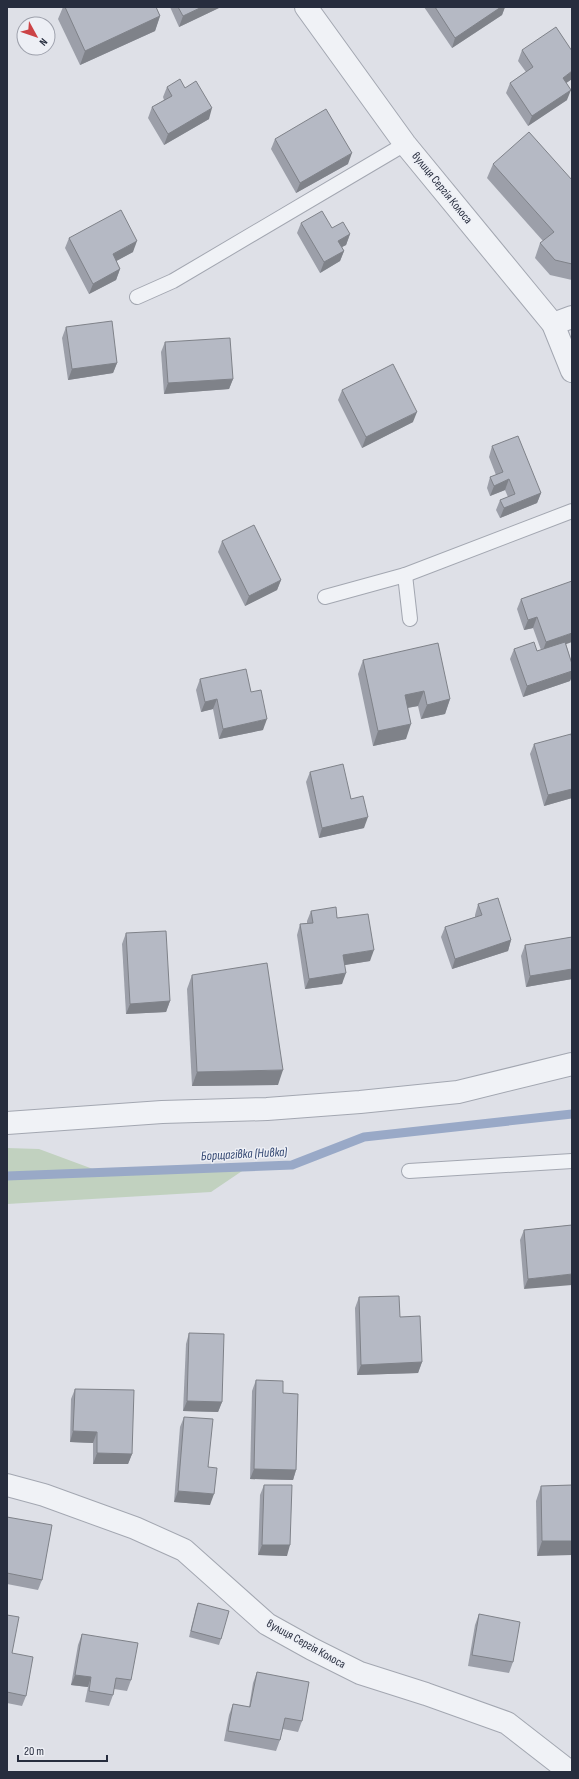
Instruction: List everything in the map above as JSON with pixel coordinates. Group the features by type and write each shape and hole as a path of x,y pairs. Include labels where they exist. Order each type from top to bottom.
{"street":[{"name":"вулиця Сергія Колоса","path":"306,7 405,144 562,321 572,371"},
{"path":"7,1123 162,1112 267,1109 451,1093 572,1064"},
{"name":"вулиця Сергія Колоса","path":"7,1485 44,1495 135,1528 184,1550 267,1624 360,1673 426,1694 507,1723 570,1772"}],"lane":[{"path":"137,296 173,281 405,144"},
{"path":"325,597 405,575 572,511"},
{"path":"405,575 410,619"},
{"path":"409,1170 572,1162"}],"green space":[{"path":"7,1148 39,1149 101,1172 248,1167 211,1192 7,1204"}],"building":[{"path":"65,7 156,7 160,16 85,51"},
{"path":"178,7 202,7 183,16"},
{"path":"435,7 501,7 455,38"},
{"path":"556,27 572,51 572,71 563,78 571,90 532,116 510,83 533,67 522,50"},
{"path":"180,79 185,88 196,81 212,108 168,134 152,107 172,96 167,87"},
{"path":"326,109 352,153 300,183 275,139"},
{"path":"529,132 572,180 572,264 555,260 540,243 554,232 493,164"},
{"path":"121,210 137,241 113,254 120,269 93,284 69,238"},
{"path":"322,211 332,228 343,222 350,234 338,241 344,251 324,262 301,223"},
{"path":"112,321 117,363 72,369 66,327"},
{"path":"230,338 233,379 168,383 165,342"},
{"path":"393,364 417,412 366,437 342,390"},
{"path":"518,436 541,493 504,508 500,500 515,494 509,479 494,486 490,477 503,472 492,446"},
{"path":"254,525 281,580 249,596 222,541"},
{"path":"572,581 572,633 546,642 537,617 528,620 521,599"},
{"path":"534,642 537,651 565,642 572,664 572,671 527,686 514,649"},
{"path":"438,643 450,699 427,705 424,691 405,695 411,724 378,731 363,660"},
{"path":"246,669 251,692 261,690 267,719 223,729 217,699 205,702 200,679"},
{"path":"571,734 572,789 548,795 534,744"},
{"path":"343,764 351,799 363,796 368,817 322,828 310,772"},
{"path":"498,898 511,940 455,959 445,927 482,915 478,904"},
{"path":"336,907 337,918 368,914 374,950 343,955 346,973 309,979 300,924 313,923 311,911"},
{"path":"166,931 170,1001 130,1004 126,933"},
{"path":"572,937 572,969 530,976 525,945"},
{"path":"267,963 283,1070 197,1072 192,975"},
{"path":"572,1225 572,1274 528,1279 524,1230"},
{"path":"399,1296 400,1317 420,1316 422,1362 361,1365 359,1297"},
{"path":"189,1333 224,1334 222,1402 187,1401"},
{"path":"256,1380 283,1381 283,1393 298,1394 296,1470 254,1469"},
{"path":"75,1389 134,1390 132,1454 97,1453 97,1432 73,1431"},
{"path":"184,1417 213,1419 208,1467 217,1468 214,1494 178,1491"},
{"path":"264,1485 292,1485 290,1545 262,1545"},
{"path":"572,1485 572,1541 542,1541 541,1486"},
{"path":"7,1517 52,1525 42,1580 7,1573"},
{"path":"198,1603 229,1611 221,1639 191,1631"},
{"path":"479,1614 520,1622 513,1662 472,1655"},
{"path":"7,1615 19,1617 12,1653 33,1657 26,1696 7,1692"},
{"path":"82,1634 138,1643 131,1680 116,1678 113,1695 89,1691 91,1677 75,1675"},
{"path":"257,1672 309,1682 302,1721 285,1718 280,1740 228,1731 233,1704 250,1707"}],"waterway":[{"name":"Борщагівка (Нивка)","path":"7,1176 292,1165 364,1137 572,1114"}]}
